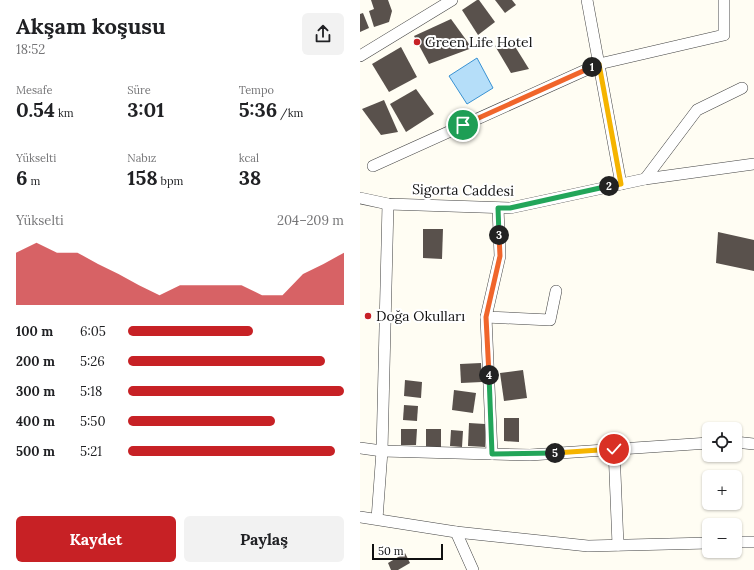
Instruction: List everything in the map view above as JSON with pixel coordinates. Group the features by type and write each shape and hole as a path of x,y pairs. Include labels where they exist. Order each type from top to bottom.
{"street":[{"path":"360,56 452,0"},
{"path":"587,0 621,184"},
{"path":"373,166 599,64 724,35 724,0"},
{"path":"644,178 697,110 742,88"},
{"name":"Sigorta Caddesi","path":"360,198 388,204 510,208 644,178 754,164"},
{"path":"377,519 382,451 388,204"},
{"path":"492,454 486,317 500,256 498,208"},
{"path":"486,317 550,320 556,291"},
{"path":"360,448 382,451 530,455 702,443"},
{"path":"742,443 754,444"},
{"path":"614,449 618,545"},
{"path":"360,517 456,532 588,546 702,543"},
{"path":"456,532 470,568"},
{"path":"742,542 754,542"}],"water":[{"path":"477,58 493,88 467,104 449,76"}],"building":[{"path":"371,0 388,0 392,11 389,22 374,27 369,11 374,9"},
{"path":"479,0 495,22 478,35 462,10"},
{"path":"495,0 512,0 516,5 505,13"},
{"path":"363,13 369,28 360,32 360,14"},
{"path":"451,19 472,48 429,64 414,36"},
{"path":"511,40 529,69 511,73 495,46"},
{"path":"401,47 417,77 389,92 372,64"},
{"path":"416,89 434,114 406,132 390,104"},
{"path":"384,100 398,132 381,135 362,109"},
{"path":"423,229 443,229 442,259 423,258"},
{"path":"718,232 754,240 754,271 716,263"},
{"path":"481,363 482,382 461,383 460,364"},
{"path":"523,370 527,398 504,401 500,373"},
{"path":"405,380 422,382 421,398 404,396"},
{"path":"454,390 476,393 473,413 452,410"},
{"path":"404,405 418,406 417,421 403,420"},
{"path":"504,418 519,418 519,442 504,441"},
{"path":"469,423 485,424 485,447 468,446"},
{"path":"401,429 417,429 416,445 401,445"},
{"path":"426,429 441,429 441,448 426,447"},
{"path":"451,430 463,431 462,447 450,446"},
{"path":"405,553 410,563 398,570 391,570 388,563"}],"place":[{"name":"Green Life Hotel","path":"417,42"},
{"name":"Doğa Okulları","path":"368,316"}],"route":[{"path":"463,125 599,64 621,184 510,208 498,208 500,256 486,317 492,454 530,455 614,449"}]}
